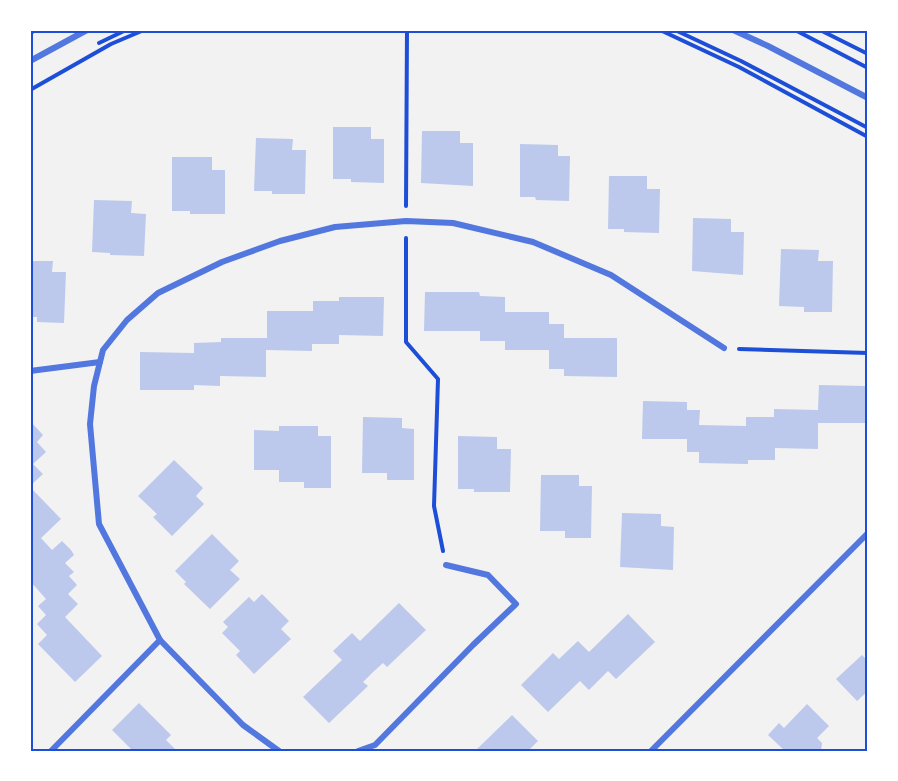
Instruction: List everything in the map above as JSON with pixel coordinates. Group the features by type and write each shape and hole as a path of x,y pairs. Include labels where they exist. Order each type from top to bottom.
{"street":[{"path":"30,60 87,30"},
{"path":"733,30 868,98"},
{"path":"279,751 243,725 160,640 99,524 90,424 93,386 104,350 127,320 158,293 222,261 280,241 335,227 406,222 453,223 533,242 611,275 724,348"},
{"path":"30,370 100,362"},
{"path":"651,751 868,533"},
{"path":"358,751 375,745 516,604 488,575 446,565"},
{"path":"51,751 160,640"}],"path":[{"path":"30,33 36,30"},
{"path":"30,90 111,44 144,30"},
{"path":"407,30 406,342 438,379 434,506 446,565"},
{"path":"660,30 739,67 868,137"},
{"path":"675,30 741,61 868,128"},
{"path":"795,30 868,68"},
{"path":"820,30 868,54"},
{"path":"724,348 868,353"}],"building":[{"path":"333,127 371,127 371,139 384,139 384,183 333,179"},
{"path":"422,131 460,131 460,143 473,143 473,186 421,183"},
{"path":"256,138 293,139 292,150 306,150 305,194 272,194 272,191 254,191"},
{"path":"520,144 558,145 558,156 570,156 569,201 520,197"},
{"path":"172,157 212,157 212,170 225,170 225,214 190,214 190,211 172,211"},
{"path":"609,176 647,176 647,189 660,189 659,233 608,229"},
{"path":"94,200 132,201 131,213 146,214 144,256 92,252"},
{"path":"693,218 731,219 731,232 744,232 743,275 692,271"},
{"path":"781,249 819,250 818,261 833,261 832,312 804,312 804,307 779,306"},
{"path":"30,261 53,261 52,272 66,272 64,323 37,322 37,317 30,317"},
{"path":"425,292 479,292 480,296 505,297 505,312 549,312 549,324 564,324 564,338 617,338 617,377 564,376 564,369 549,369 549,350 505,350 505,341 480,341 480,331 424,331"},
{"path":"339,297 384,297 383,336 339,335 339,344 312,344 312,351 266,350 266,377 220,376 220,386 194,385 194,390 140,390 140,352 194,353 194,343 221,342 221,338 267,338 267,311 313,311 313,301 339,301"},
{"path":"865,374 868,374 867,423 818,423 818,449 775,448 775,460 748,460 748,464 699,463 699,452 687,452 687,439 642,439 643,401 687,402 687,410 700,410 699,425 746,426 746,417 774,417 774,409 818,410 819,385 865,386"},
{"path":"363,417 402,418 402,428 414,429 414,480 387,480 387,473 362,473"},
{"path":"30,421 43,435 37,442 46,452 33,464 43,474 30,486"},
{"path":"279,426 318,426 318,436 331,436 331,488 304,488 304,482 279,482 279,470 254,470 254,430 279,431"},
{"path":"458,436 497,437 497,449 511,449 510,492 474,492 474,489 458,489"},
{"path":"174,460 203,488 196,496 204,504 172,536 153,517 157,514 138,496"},
{"path":"541,475 579,475 579,486 592,486 591,538 565,538 565,531 540,531"},
{"path":"30,487 61,519 41,538 52,550 62,541 74,555 65,563 74,572 69,576 77,585 68,594 78,604 65,617 102,656 75,682 38,644 47,635 37,624 46,615 38,606 46,599 30,581 30,549 33,545 30,542"},
{"path":"622,513 661,514 661,526 674,527 673,570 620,567"},
{"path":"212,534 239,561 230,570 240,579 210,609 184,584 186,582 175,571"},
{"path":"262,594 289,621 281,629 291,639 254,674 236,655 240,651 222,633 228,627 223,622 249,597 254,602"},
{"path":"399,603 426,630 387,667 383,663 372,673 363,682 368,686 329,723 303,697 342,660 333,651 352,633 360,641"},
{"path":"628,614 655,642 616,679 608,671 589,690 580,681 548,712 521,685 553,653 559,659 578,641 589,652"},
{"path":"862,655 868,661 868,691 857,701 836,679"},
{"path":"139,703 171,735 166,740 177,751 133,751 112,730"},
{"path":"807,704 829,726 817,738 822,743 821,751 785,751 768,735 779,723 784,728"},
{"path":"512,715 538,741 528,751 475,751"}]}
